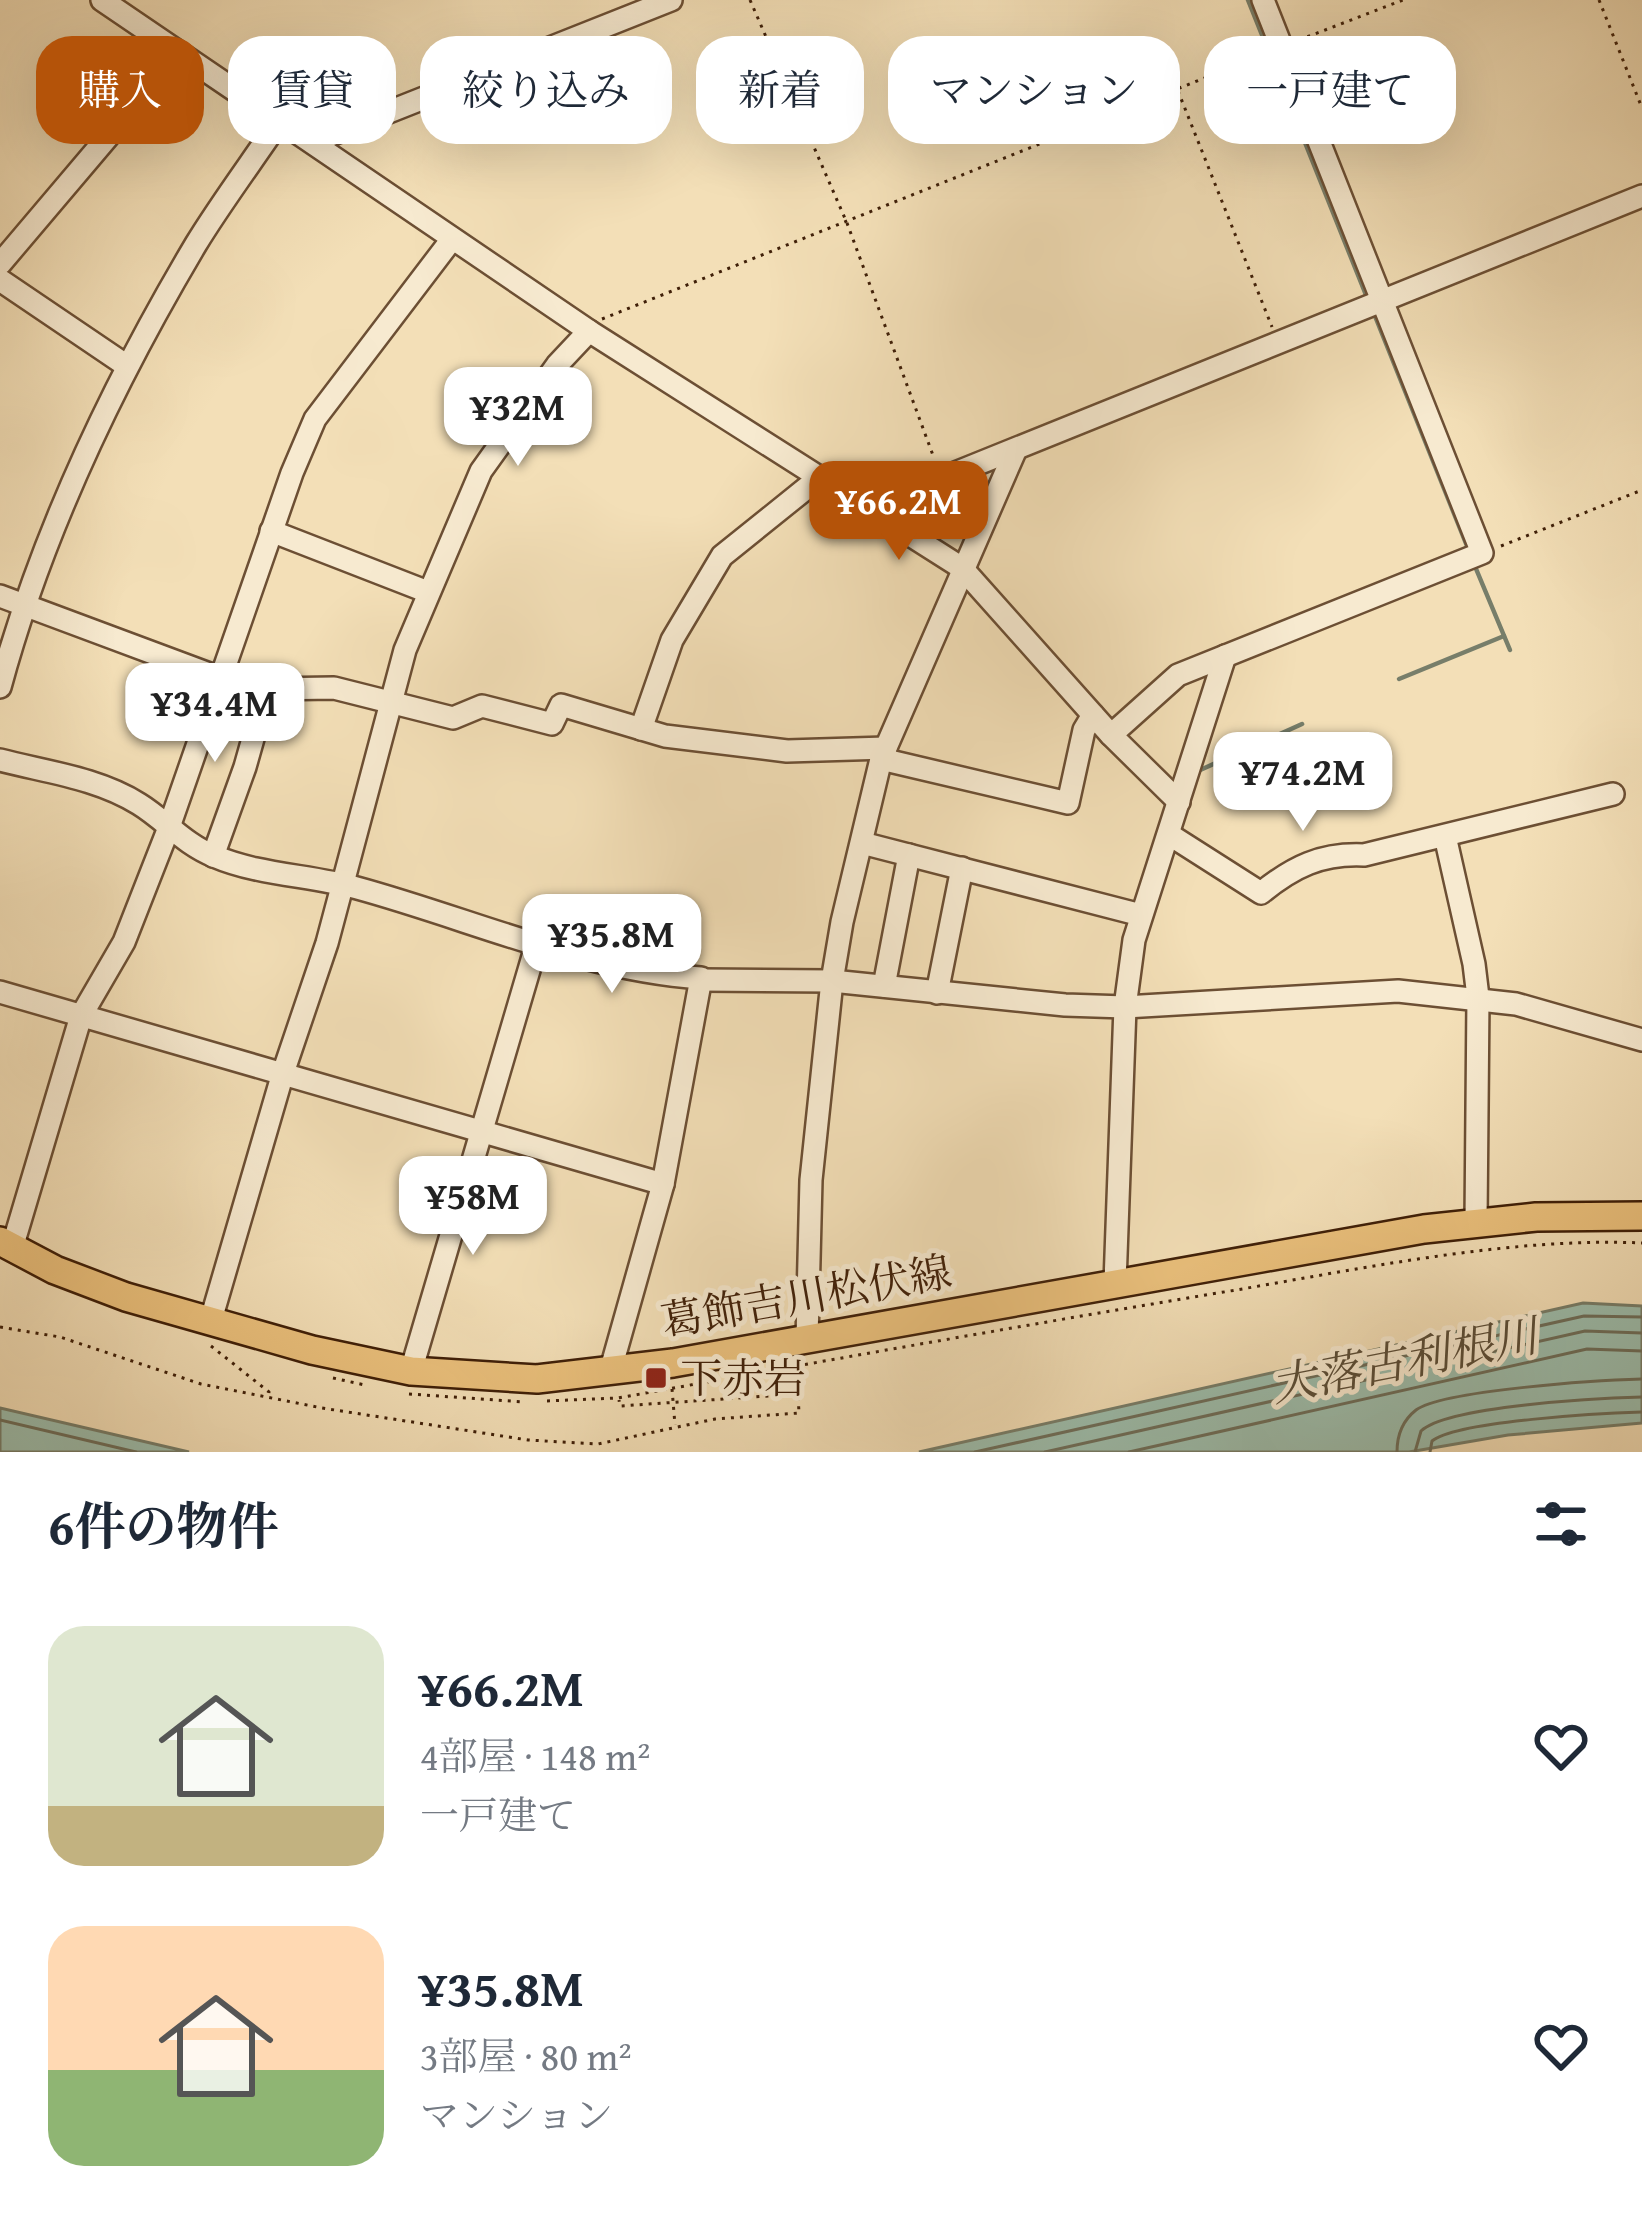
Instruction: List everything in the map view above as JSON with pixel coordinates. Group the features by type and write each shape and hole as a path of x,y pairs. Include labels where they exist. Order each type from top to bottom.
{"main road":[{"name":"葛飾吉川松伏線","path":"6,1245 210,1334 411,1371 614,1385 807,1339 1475,1222 1642,1216"}],"street":[{"path":"101,0 152,36"},
{"path":"396,109 671,0"},
{"path":"1263,0 1278,36"},
{"path":"0,264 102,144"},
{"path":"0,687 23,603 127,366 198,241 264,144"},
{"path":"316,144 586,329 962,568 1111,736 1179,802"},
{"path":"1111,736 1178,675 1483,553 1320,144"},
{"path":"866,509 1642,196"},
{"path":"6,1245 81,1016 124,942 169,830 315,419 452,239"},
{"path":"0,280 127,366"},
{"path":"210,1334 283,1073 327,943 405,650 481,471 586,329"},
{"path":"807,1339 811,1180 832,982 862,843 884,754 1016,448"},
{"path":"641,729 672,640 722,556 819,478"},
{"path":"272,532 428,592"},
{"path":"0,596 220,678 266,689 334,688 453,718 482,706 552,724 561,705 664,736 787,751 884,754 1068,803 1084,730 1093,715"},
{"path":"1115,1283 1125,1007 1141,915 1225,656"},
{"path":"213,856 266,689"},
{"path":"0,760 98,783 141,805 169,830 213,856 343,884 603,965 701,980 832,982 1125,1007 1398,991 1516,1004 1642,1040"},
{"path":"1169,835 1261,893 1292,868 1335,853 1364,855 1613,794"},
{"path":"1445,836 1478,997 1475,1222"},
{"path":"862,843 1141,915"},
{"path":"884,986 909,855"},
{"path":"937,993 962,868"},
{"path":"411,1371 537,943"},
{"path":"614,1385 663,1184 701,980"},
{"path":"0,992 663,1184"}],"path":[{"path":"750,0 847,223 941,477"},
{"path":"1310,36 1403,0"},
{"path":"1599,0 1642,108"},
{"path":"1180,94 1277,341"},
{"path":"586,329 1042,144"},
{"path":"1483,553 1642,490"},
{"path":"0,1327 60,1336 178,1377 268,1397 569,1444 628,1439 715,1419 799,1413 798,1394 620,1406 614,1385"},
{"path":"210,1334 269,1392 268,1397"},
{"path":"672,1389 675,1427"}],"water":[{"name":"大落古利根川","path":"1583,1303 1642,1306 1642,1423 1508,1435 1409,1452 919,1452"},
{"path":"0,1408 189,1452 0,1452"}],"waterway":[{"path":"1248,0 1262,36"},
{"path":"1306,144 1366,295"},
{"path":"1373,311 1469,551"},
{"path":"1474,564 1510,650"},
{"path":"1399,679 1504,636"},
{"path":"1198,771 1302,724"}],"place":[{"name":"下赤岩","path":"656,1378"}]}
